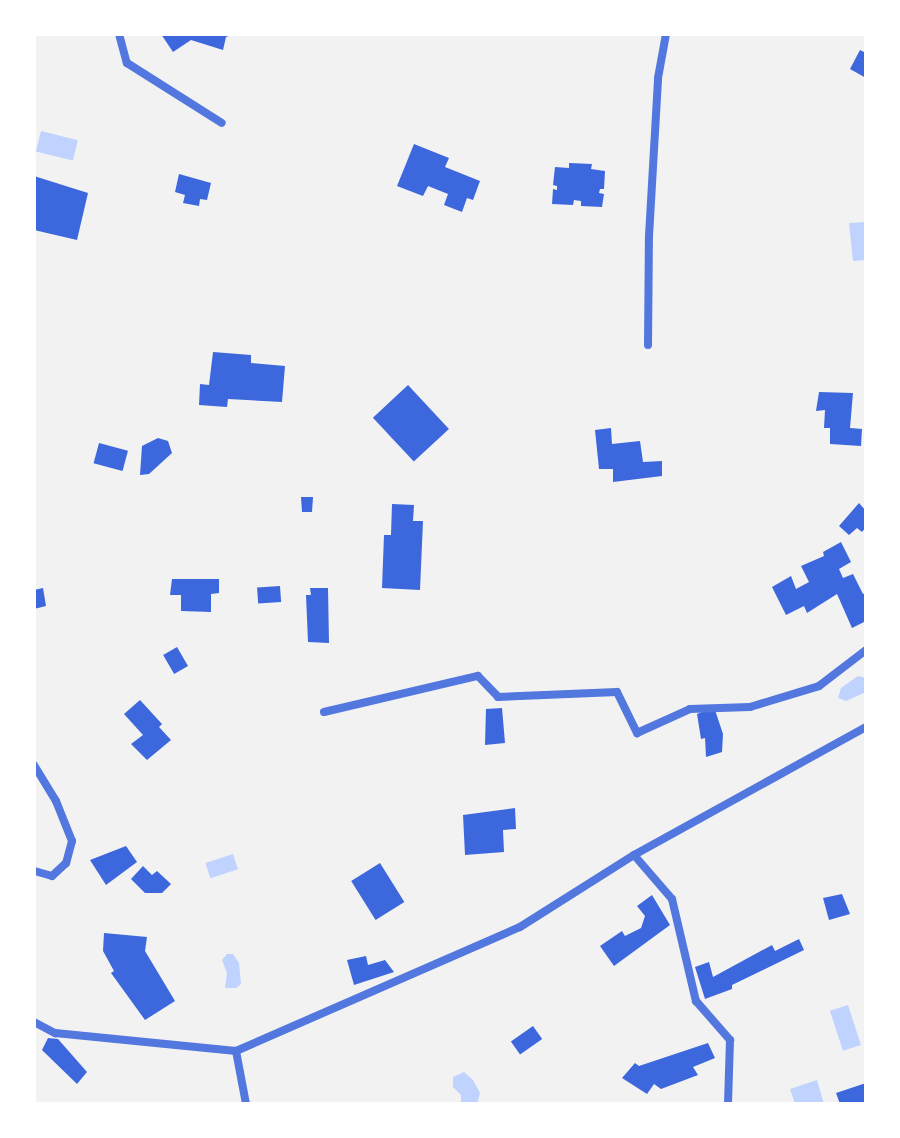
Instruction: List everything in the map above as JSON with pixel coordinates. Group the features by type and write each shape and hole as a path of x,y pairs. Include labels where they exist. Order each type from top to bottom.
{"street":[{"path":"119,34 127,63 222,123"},
{"path":"648,345 651,205 659,66 666,34"},
{"path":"324,712 478,676 498,697 617,692 637,733 690,709 750,707 819,686 866,650"},
{"path":"34,1022 55,1033 236,1051 520,927 634,855 866,727"},
{"path":"34,765 56,801 72,841 66,863 52,876 34,871"},
{"path":"634,855 672,899 696,1001 730,1040 728,1104"},
{"path":"236,1051 246,1104"}],"water":[{"path":"41,131 78,140 73,161 36,151"},
{"path":"866,222 866,260 853,261 849,223"},
{"path":"858,676 866,678 866,692 846,701 838,698 841,688"},
{"path":"233,854 238,869 210,878 205,863"},
{"path":"227,954 233,954 239,963 241,984 236,988 225,988 227,973 222,960"},
{"path":"848,1005 861,1045 843,1051 830,1011"},
{"path":"464,1072 480,1093 477,1104 461,1104 461,1095 453,1087 453,1077"},
{"path":"817,1080 824,1104 795,1104 790,1089"}],"building":[{"path":"161,34 234,34 226,37 223,50 191,40 173,52"},
{"path":"860,50 866,53 866,78 850,69"},
{"path":"414,144 449,158 445,167 480,181 473,200 467,198 462,212 444,205 448,194 428,186 423,196 397,186"},
{"path":"569,163 592,164 591,169 605,171 604,189 600,189 599,193 604,194 602,207 581,206 581,201 574,200 573,205 552,204 553,189 557,190 557,186 553,185 555,167 569,168"},
{"path":"179,174 211,183 207,200 200,199 199,206 183,203 185,195 175,192"},
{"path":"34,176 88,193 77,240 34,230"},
{"path":"213,352 251,355 251,363 285,366 282,402 228,399 227,407 199,405 200,384 209,385"},
{"path":"408,385 449,429 414,462 373,418"},
{"path":"819,392 853,393 850,428 862,429 861,446 830,444 830,428 824,428 825,410 816,411"},
{"path":"611,428 612,444 640,441 643,462 662,461 662,476 613,482 613,469 599,469 595,430"},
{"path":"158,438 168,441 172,453 149,474 140,475 142,446"},
{"path":"99,443 128,451 123,471 94,463"},
{"path":"301,497 313,497 312,512 302,512"},
{"path":"859,503 866,511 866,527 862,532 857,528 849,535 839,526"},
{"path":"392,504 414,505 413,521 423,521 420,590 382,588 384,535 391,535"},
{"path":"841,542 851,562 839,569 843,578 853,574 863,594 866,593 866,621 852,628 837,594 807,613 804,606 786,615 772,587 791,576 796,589 809,582 801,566 824,556 823,552"},
{"path":"172,579 219,579 219,593 211,594 211,612 181,611 181,595 170,595"},
{"path":"280,586 281,602 258,604 257,588"},
{"path":"43,588 46,606 34,609 34,590"},
{"path":"310,588 328,588 329,643 308,642 306,595 311,595"},
{"path":"177,647 188,666 174,674 163,655"},
{"path":"140,700 162,724 159,727 171,740 147,760 131,744 143,735 124,714"},
{"path":"714,707 723,734 722,752 706,757 705,738 701,739 697,714"},
{"path":"502,708 505,743 485,745 486,709"},
{"path":"515,808 516,829 503,830 504,852 465,855 463,815"},
{"path":"126,846 137,862 106,885 90,860"},
{"path":"380,863 404,902 376,920 351,881"},
{"path":"143,866 152,875 157,871 171,884 162,893 145,893 131,879"},
{"path":"842,894 850,914 829,920 823,898"},
{"path":"652,895 670,925 614,966 600,946 622,931 625,936 641,928 645,916 637,906"},
{"path":"104,933 147,937 145,951 175,1001 145,1020 111,973 114,971 103,951"},
{"path":"799,939 804,950 732,985 732,989 705,999 695,967 709,962 713,977 772,945 775,951"},
{"path":"366,956 368,965 385,960 394,972 354,985 347,960"},
{"path":"533,1026 542,1039 520,1055 511,1041"},
{"path":"48,1038 58,1039 87,1072 77,1084 42,1050"},
{"path":"708,1043 715,1058 693,1067 698,1075 661,1089 654,1084 647,1094 622,1078 635,1063 639,1066"},
{"path":"866,1083 866,1104 840,1104 836,1093"}]}
